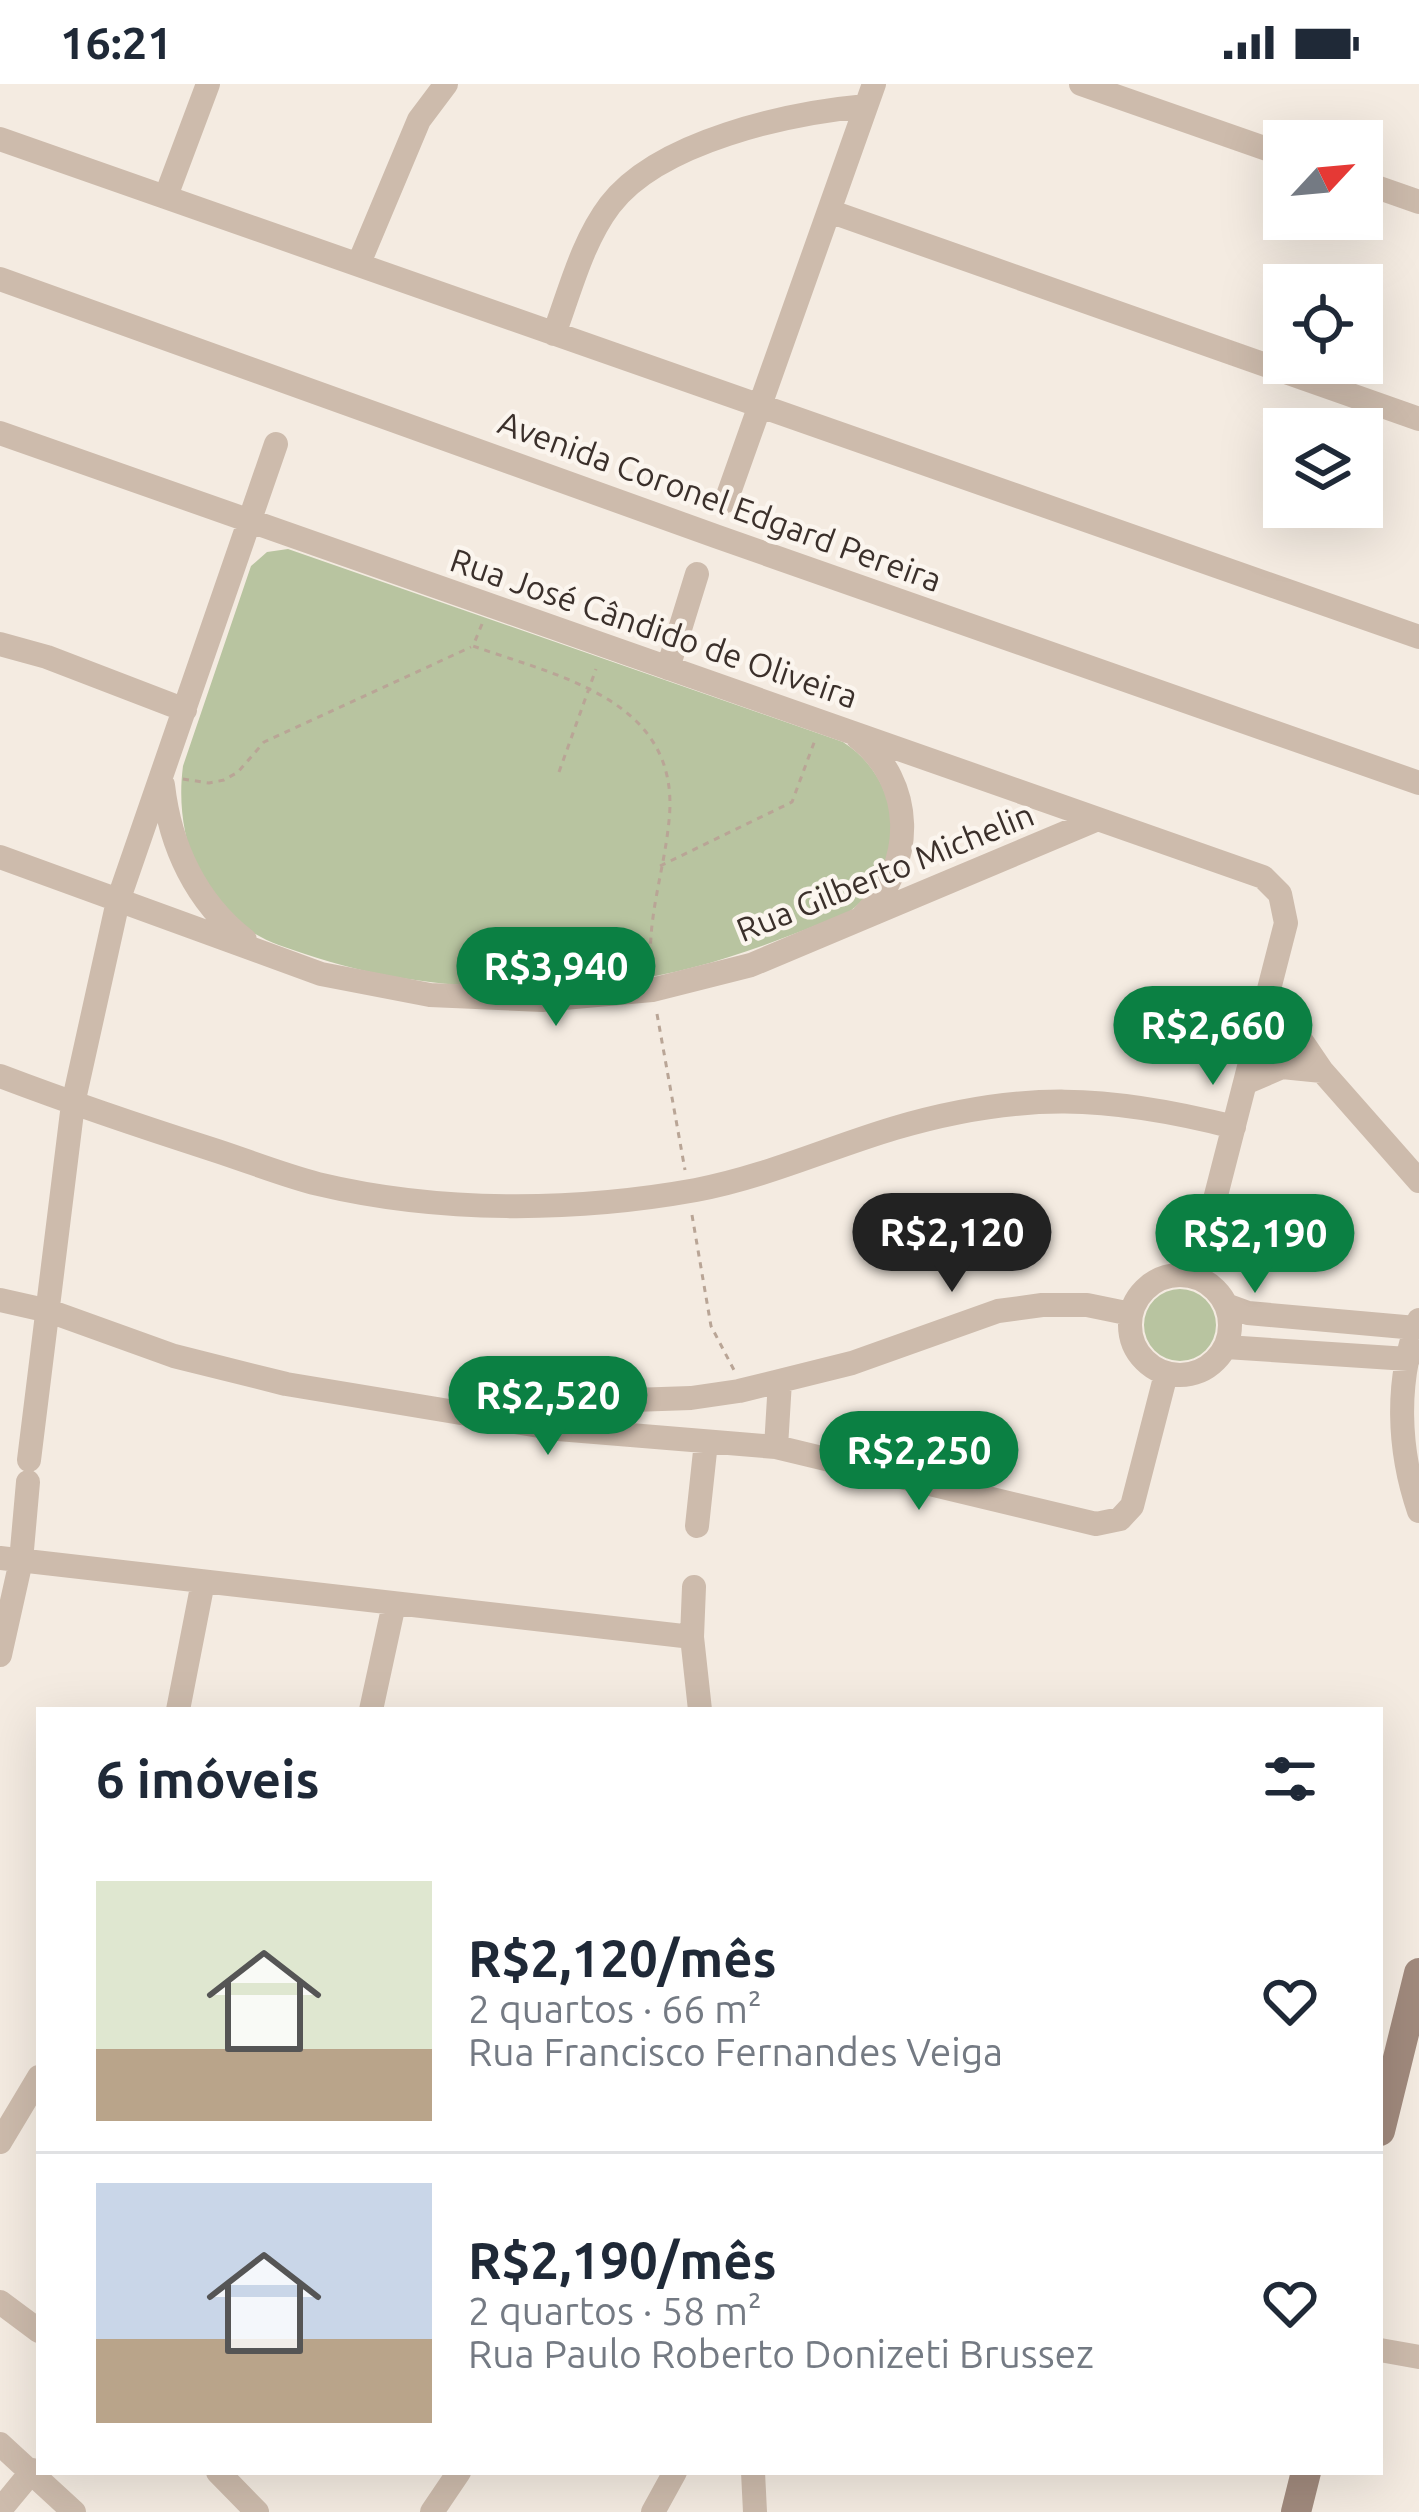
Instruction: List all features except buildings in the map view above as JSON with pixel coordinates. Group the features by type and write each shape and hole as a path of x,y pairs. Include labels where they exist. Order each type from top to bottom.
{"main road":[{"path":"1383,2119 1419,1973"},
{"path":"1297,2512 1305,2475"}],"street":[{"path":"166,196 208,84"},
{"path":"358,263 418,120 446,84"},
{"path":"1081,84 1263,148"},
{"path":"554,334 587,244 611,204 642,176 686,150 870,95"},
{"path":"726,501 870,95"},
{"path":"0,139 1419,637"},
{"path":"1383,189 1419,202"},
{"path":"829,211 1419,419"},
{"name":"Avenida Coronel Edgard Pereira","path":"0,279 1419,783"},
{"name":"Rua José Cândido de Oliveira","path":"0,433 1256,874 1280,894 1286,923 1269,993"},
{"path":"0,1655 73,1104 118,901 276,444"},
{"path":"668,668 697,574"},
{"path":"0,644 185,710"},
{"path":"845,928 862,917 887,888 903,832 898,793 890,775 850,731"},
{"path":"162,776 175,844 190,876 234,931 261,952"},
{"name":"Rua Gilberto Michelin","path":"0,857 321,974 430,995 542,1000 652,990 751,965 1098,819"},
{"path":"1269,993 1322,1071 1419,1180"},
{"path":"1195,1277 1269,993"},
{"path":"1245,1084 1282,1067 1322,1071"},
{"path":"0,1076 318,1184 465,1204 570,1205 698,1190 975,1107 1066,1099 1156,1107 1234,1127"},
{"path":"1195,1277 1208,1283 1226,1305 1230,1319 1226,1347 1207,1368 1180,1376 1166,1374 1141,1357 1130,1329 1131,1313 1136,1300 1155,1281 1195,1277"},
{"path":"0,1300 49,1311 174,1356 286,1384 558,1430 776,1448 1096,1524 1120,1519 1134,1501 1166,1374"},
{"path":"400,1404 545,1406 691,1398 851,1363 998,1311 1087,1305 1131,1313"},
{"path":"1226,1305 1248,1313 1417,1324 1402,1402 1403,1446 1419,1511"},
{"path":"1270,1348 1274,1315"},
{"path":"1328,1352 1329,1320"},
{"path":"1226,1347 1408,1359"},
{"path":"776,1448 780,1381"},
{"path":"691,1398 667,1409 666,1423 675,1433 706,1442"},
{"path":"697,1526 706,1442"},
{"path":"10,1559 692,1637"},
{"path":"179,1707 203,1582"},
{"path":"694,1587 692,1637 700,1707"},
{"path":"372,1707 394,1604"},
{"path":"0,2142 36,2082"},
{"path":"0,2302 36,2329"},
{"path":"1383,2351 1419,2357"},
{"path":"0,2444 36,2473"},
{"path":"0,2510 33,2470"},
{"path":"38,2475 74,2512"},
{"path":"227,2475 257,2512"},
{"path":"432,2512 456,2475"},
{"path":"653,2512 673,2475"},
{"path":"753,2475 755,2512"}],"path":[{"path":"162,776 209,783 224,780 238,772 264,742 473,646 488,609"},
{"path":"473,646 589,687 624,708 651,739 666,776 670,816 652,907 652,990"},
{"path":"559,772 598,664 610,647"},
{"path":"660,866 792,802 822,722"}],"green space":[{"path":"288,549 843,742 878,779 888,802 889,850 882,873 849,912 709,963 621,981 501,987 421,981 343,965 260,937 228,913 201,877 186,835 181,789 183,766 251,566 267,552"},
{"path":"1180,1289 1205,1300 1216,1325 1205,1350 1180,1361 1155,1350 1144,1325 1155,1300"}]}
